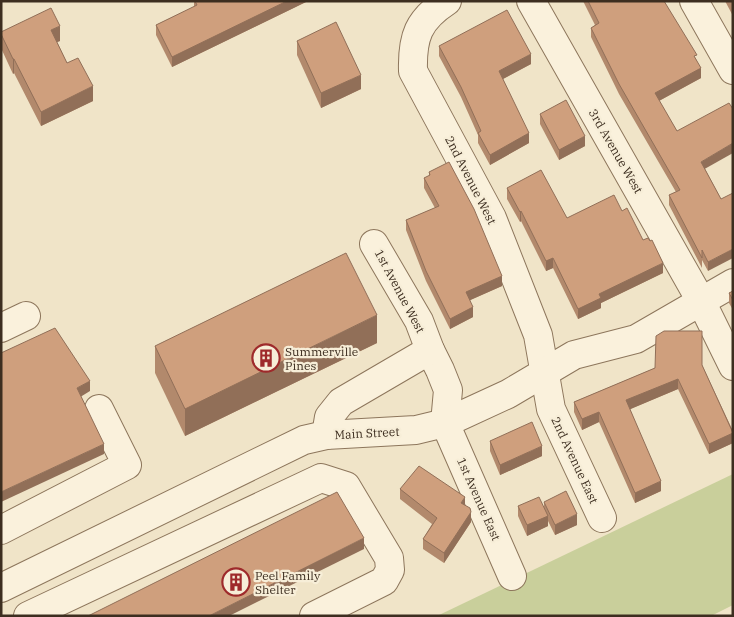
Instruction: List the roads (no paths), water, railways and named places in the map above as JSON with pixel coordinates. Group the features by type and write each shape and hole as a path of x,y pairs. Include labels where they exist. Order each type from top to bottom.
{"lane":[{"name":"2nd Avenue West","path":"447,1 437,8 418,28 413,53 414,70 492,218 538,335 545,372"},
{"name":"3rd Avenue West","path":"531,1 701,301 733,366"},
{"path":"694,1 733,70"},
{"name":"1st Avenue West","path":"374,244 419,321 448,390 445,423"},
{"name":"Main Street","path":"1,588 304,440 326,435 416,430 445,423 508,394 574,355 636,339 733,283"},
{"path":"1,328 26,316"},
{"path":"326,435 329,417 341,402 430,350"},
{"name":"2nd Avenue East","path":"545,372 551,409 602,518"},
{"path":"1,530 127,466 99,409"},
{"name":"1st Avenue East","path":"445,423 512,576"},
{"path":"28,616 321,478 346,486 389,558 390,564 388,576 379,584 314,616"}],"place":[{"name":"Summerville Pines","path":"266,358"},
{"name":"Peel Family Shelter","path":"236,582"}]}
